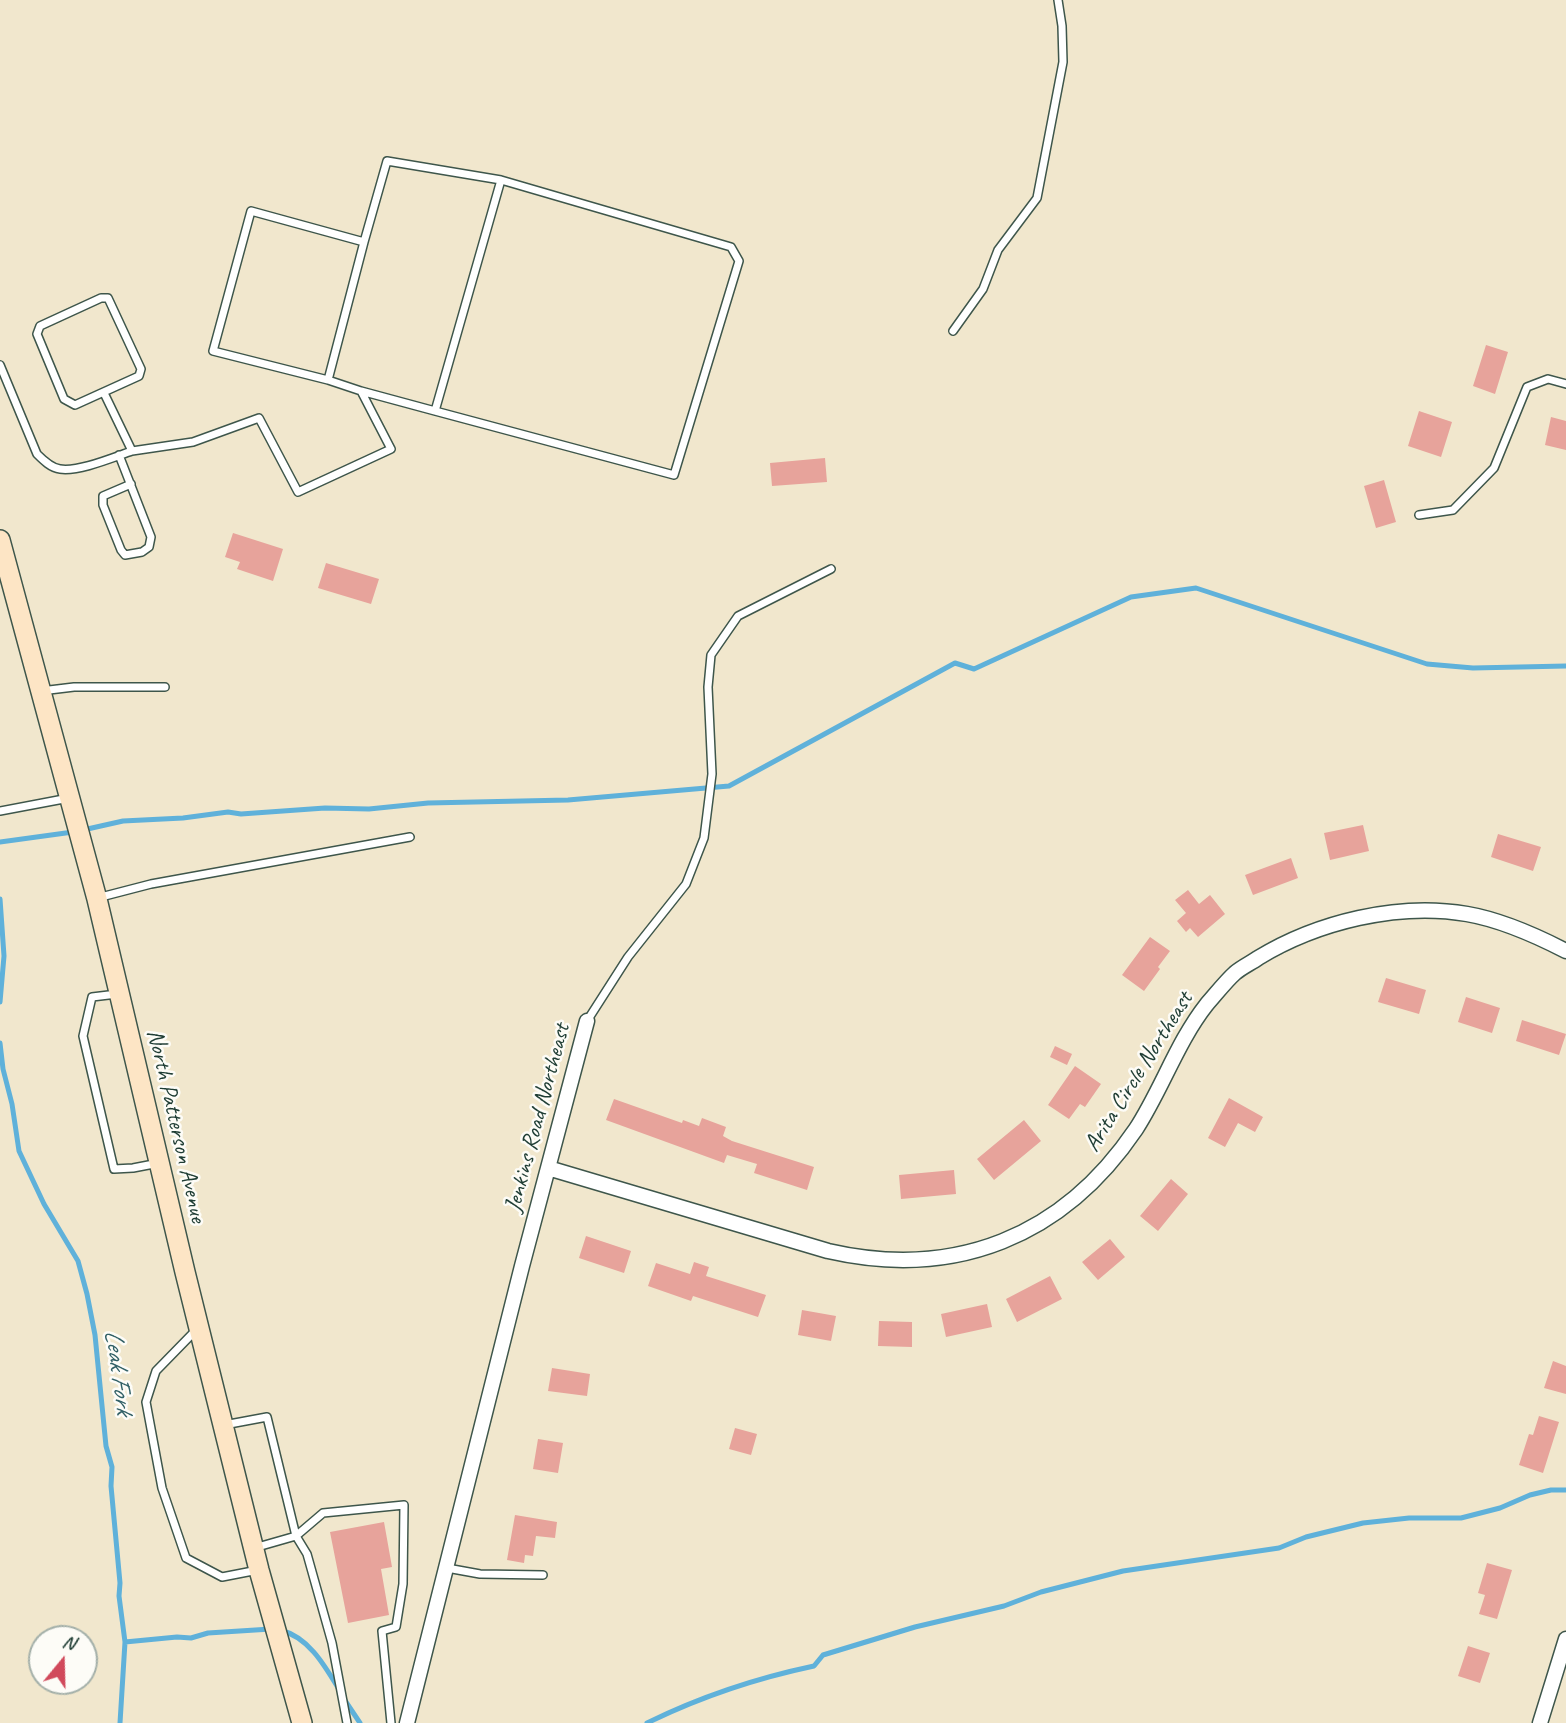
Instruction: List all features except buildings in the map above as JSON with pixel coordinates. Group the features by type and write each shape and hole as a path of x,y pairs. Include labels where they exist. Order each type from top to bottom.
{"main road":[{"name":"North Patterson Avenue","path":"0,540 97,899 259,1570 302,1723"}],"street":[{"name":"Arita Circle Northeast","path":"548,1168 857,1258 931,1260 968,1252 1024,1232 1069,1205 1091,1185 1137,1127 1178,1050 1206,1006 1236,972 1275,948 1335,925 1372,916 1438,911 1468,914 1504,924 1566,951"},
{"name":"Jenkins Road Northeast","path":"407,1723 587,1021"},
{"path":"1540,1723 1566,1639"}],"lane":[{"path":"953,331 983,289 998,250 1037,198 1063,62 1058,0"},
{"path":"328,380 387,161 502,180 731,247 739,261 674,475 213,351 251,211 364,242"},
{"path":"435,411 502,180"},
{"path":"101,298 108,298 141,369 139,376 104,393 75,405 64,399 37,334 40,326 101,298"},
{"path":"0,365 37,454 44,462 59,469 73,468 132,451 193,442 259,418 298,492 391,449 361,391"},
{"path":"1419,515 1453,510 1494,468 1527,387 1548,379 1566,384"},
{"path":"104,393 132,451"},
{"path":"119,455 131,484 151,537 149,547 142,552 125,555 103,505 103,496 131,484"},
{"name":"Jenkins Road Northeast","path":"587,1021 628,957 686,884 705,838 712,774 708,687 711,655 738,615 831,569"},
{"path":"40,691 74,687 165,687"},
{"path":"0,811 70,798"},
{"path":"97,899 151,884 410,837"},
{"path":"121,994 92,997 83,1036 114,1169 160,1163"},
{"path":"199,1328 156,1371 146,1402 162,1488 186,1558 222,1577 259,1570"},
{"path":"223,1425 267,1418 296,1536 307,1554 332,1643 348,1723"},
{"path":"254,1549 296,1536 323,1513 404,1505 403,1584 396,1627 382,1631 391,1723"},
{"path":"446,1568 480,1574 544,1575"}],"waterway":[{"path":"83,830 123,821 183,818 228,812 241,814 325,808 369,809 428,803 568,800 729,786 955,663 974,669 1131,597 1196,588 1427,664 1473,668 1566,666"},
{"path":"0,842 73,832"},
{"name":"Leak Fork","path":"0,899 4,956 0,1002"},
{"name":"Leak Fork","path":"0,1043 19,1151 44,1204 78,1261 95,1335 106,1446 112,1467 119,1596 125,1642 120,1723"},
{"path":"647,1723 729,1689 814,1666 823,1655 915,1627 1004,1606 1041,1592 1123,1571 1279,1548 1306,1537 1363,1523 1409,1518 1461,1518 1500,1508 1530,1495 1566,1490"},
{"path":"125,1642 271,1629"},
{"path":"280,1630 300,1639 308,1646 340,1691"},
{"path":"344,1699 360,1723"}]}
